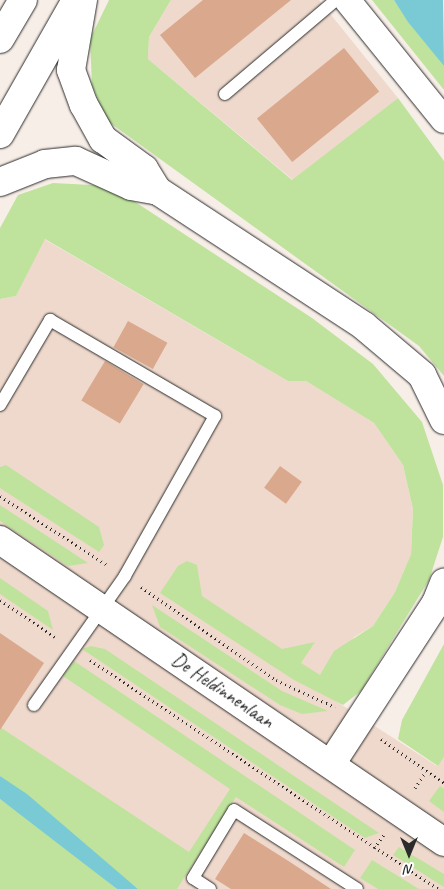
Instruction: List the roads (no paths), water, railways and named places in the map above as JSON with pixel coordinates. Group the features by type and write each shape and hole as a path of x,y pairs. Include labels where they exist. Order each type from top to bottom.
{"main road":[{"path":"0,39 23,0"},
{"path":"0,134 76,0"},
{"path":"83,0 72,70 84,105 103,139 144,169 158,191"},
{"path":"0,182 45,164 76,161 131,186 158,191 364,326 422,375 444,420"},
{"name":"De Heldinnenlaan","path":"0,540 444,842"},
{"path":"331,764 436,603 444,584"}],"street":[{"path":"347,0 444,120"}],"lane":[{"path":"224,94 336,0"},
{"path":"0,404 50,320 214,416 125,576 104,609 34,705"},
{"path":"210,889 193,878 234,810 357,889"}],"water":[{"path":"394,0 443,0 444,66 408,22"},
{"path":"0,776 27,794 138,889 117,889 0,799"}]}
